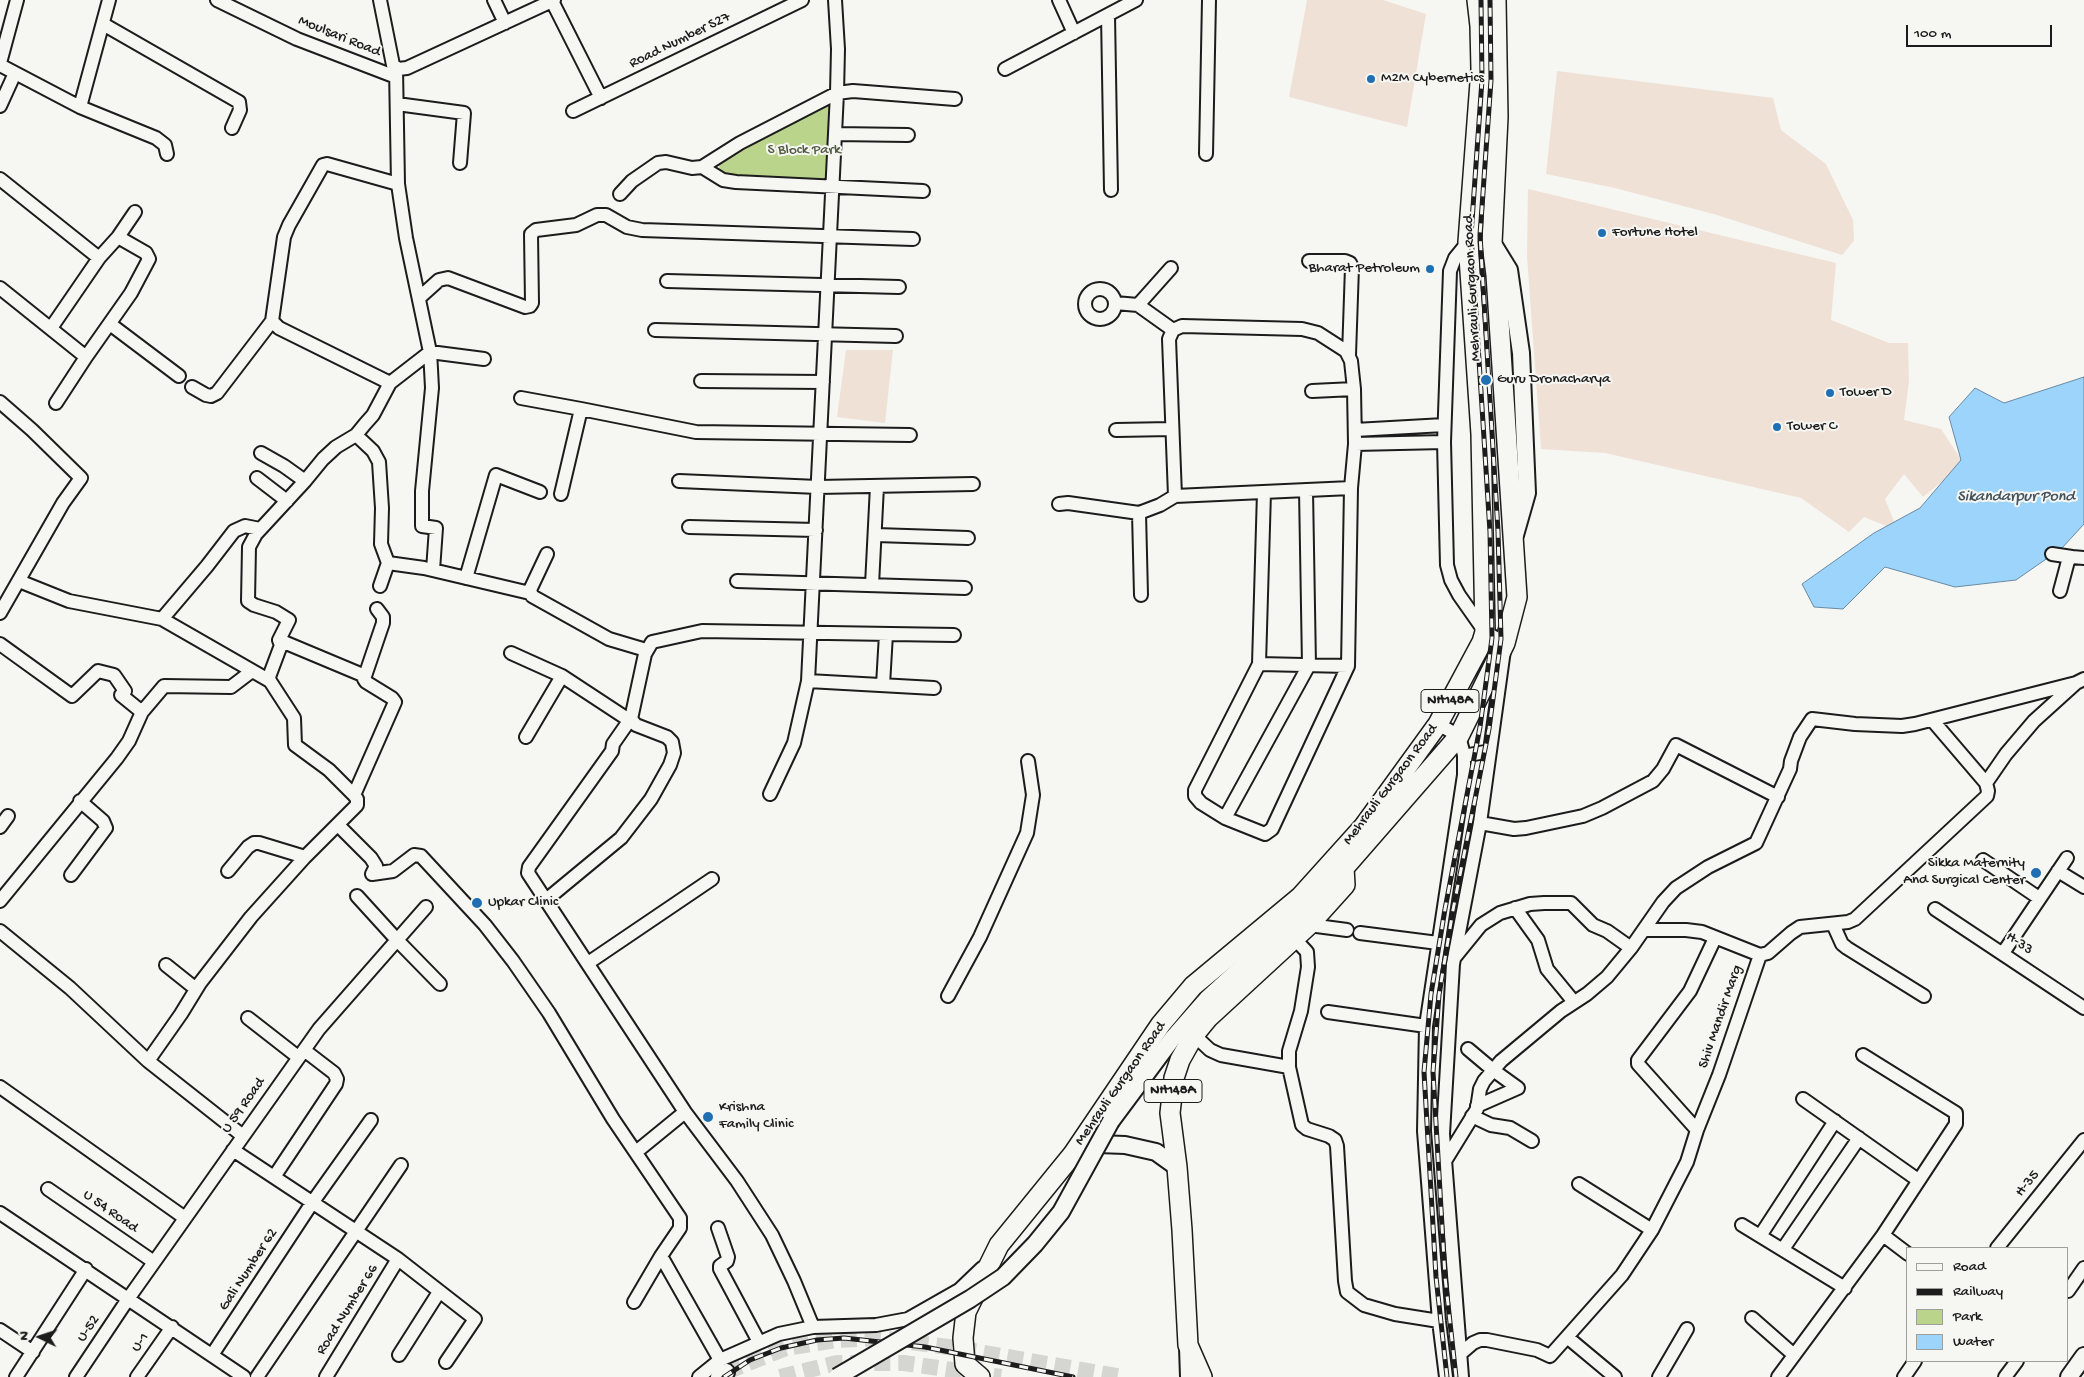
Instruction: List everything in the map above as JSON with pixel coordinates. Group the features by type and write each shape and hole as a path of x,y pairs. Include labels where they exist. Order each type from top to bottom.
{"highway":[{"name":"Mehrauli Gurgaon Road","path":"980,1377 965,1364 963,1338 966,1312 999,1245 1073,1154 1161,1024 1193,986 1300,897 1364,826 1438,724 1482,642 1484,632 1481,434 1468,242 1481,69 1477,0"},
{"name":"Mehrauli Gurgaon Road","path":"1202,1377 1188,1345 1177,1167 1170,1113 1174,1078 1180,1060 1194,1035 1208,1018 1309,925 1345,885 1344,868 1459,736 1506,643 1517,598 1496,275 1492,243 1498,117 1496,0"}],"main road":[{"path":"837,1377 970,1299 1002,1277 1035,1244 1061,1212 1111,1121 1172,1039 1207,999 1310,905 1344,868"},
{"path":"1073,1154 1098,1144 1125,1145 1156,1152 1177,1167"},
{"path":"1188,1345 1189,1377"},
{"path":"2069,1377 2084,1356"}],"street":[{"path":"17,0 0,64 80,107 156,138 167,147 167,154"},
{"path":"80,107 109,0"},
{"name":"Moulsari Road","path":"217,0 297,39 400,71"},
{"path":"380,0 393,65 400,71"},
{"path":"494,0 505,23"},
{"name":"Road Number S27","path":"573,111 802,0"},
{"path":"770,794 794,743 808,680 812,633 837,93 836,0"},
{"path":"1059,0 1074,33"},
{"path":"1005,69 1136,0"},
{"path":"1206,154 1209,0"},
{"path":"400,71 553,1 601,98"},
{"path":"1108,15 1111,190"},
{"path":"103,24 239,102 240,110 232,128"},
{"path":"400,71 397,104 398,184 406,238 430,352 432,388 422,491 422,526 436,528 433,570"},
{"path":"0,106 15,73"},
{"path":"620,194 632,181 658,163 666,162 692,168 702,167 748,138 837,93 853,91 955,99"},
{"path":"397,104 464,112 460,162"},
{"path":"835,134 908,135"},
{"path":"192,386 206,395 217,394 272,321 284,237 323,166 328,164 398,184"},
{"path":"702,167 716,176 731,181 924,191"},
{"path":"0,179 99,258"},
{"path":"51,328 99,258 135,212"},
{"path":"419,298 439,280 448,278 525,307 530,306 532,303 531,234 536,230 576,224 597,215 606,215 627,227 642,230 913,239"},
{"path":"56,403 86,356 131,293 149,259 146,253 118,236"},
{"path":"1462,1377 1443,1134 1453,962 1480,823 1506,643 1484,632 1458,594 1451,580 1447,565 1444,425 1450,271 1455,258 1468,242"},
{"path":"1264,492 1259,664 1195,790 1195,796 1197,800 1225,818 1265,834 1272,829 1348,666 1351,488 1355,444 1354,389 1349,355 1352,267 1350,263 1345,261 1309,261"},
{"path":"1138,305 1171,268"},
{"path":"667,281 899,287"},
{"path":"0,288 86,356"},
{"path":"1116,303 1138,305 1173,330"},
{"path":"272,321 279,328 390,383"},
{"path":"110,324 179,376"},
{"path":"1175,496 1171,429 1170,339 1173,330 1182,326 1302,329 1318,333 1339,345 1349,355"},
{"path":"655,330 896,336"},
{"path":"270,681 270,673 281,645 279,640 289,620 276,612 254,605 247,598 249,547 260,529 328,454 343,442 356,435 373,415 390,383 430,352 484,359"},
{"path":"701,381 823,382"},
{"path":"1312,391 1354,389"},
{"path":"521,398 690,432 910,435"},
{"path":"0,402 81,478 64,503 0,613"},
{"path":"561,494 581,409"},
{"path":"1355,430 1444,425"},
{"path":"1116,430 1171,429"},
{"path":"356,435 373,451 379,462 382,508 381,544 388,563 380,586"},
{"path":"1355,444 1444,442"},
{"path":"261,453 305,481"},
{"path":"466,578 496,475 540,492"},
{"path":"258,478 287,500"},
{"path":"680,481 818,487 973,484"},
{"path":"872,585 876,535 876,486"},
{"path":"1059,504 1139,513 1160,506 1175,496 1351,488"},
{"path":"1225,818 1309,665 1306,490"},
{"path":"1139,513 1141,595"},
{"path":"162,619 234,531 245,526 260,529"},
{"path":"689,527 816,530"},
{"path":"876,535 968,538"},
{"path":"530,593 547,554"},
{"path":"2052,554 2078,558"},
{"path":"2060,591 2068,561 2078,558"},
{"path":"388,563 433,570 530,593 534,598 609,639 646,650"},
{"path":"736,580 965,588"},
{"path":"19,581 69,601 162,619 270,681 294,718 295,745 325,766 354,795 358,802 356,808 305,857 251,917 196,989 148,1061"},
{"path":"354,795 395,702 392,698 366,682 365,676 383,621 377,610"},
{"path":"813,1327 772,1235 737,1181 685,1112 529,876 529,867 612,751 613,744 630,721 646,650 649,644 656,640 702,631 954,635"},
{"path":"883,685 886,634"},
{"path":"279,640 365,676"},
{"path":"0,644 72,696 98,671 114,675 125,691 121,696 142,712"},
{"path":"511,654 562,676 630,721 667,737 672,742 674,753 670,765 651,799 621,838 546,900"},
{"path":"1259,664 1348,666"},
{"path":"0,901 123,750 142,712 164,686 231,687 252,671"},
{"path":"526,737 562,676"},
{"path":"808,680 934,688"},
{"path":"1445,1161 1475,1111 1480,1089 1493,1070 1522,1042 1596,987 1631,948 1668,897 1686,881 1756,843 1790,769 1800,737 1812,719 1855,724 1902,726 1933,721 2080,681"},
{"name":"Shiv Mandir Marg","path":"1459,1355 1473,1343 1480,1340 1488,1340 1537,1350 1550,1356 1568,1337 1622,1275 1652,1230 1687,1162 1760,955 1768,953 1800,927 1848,922 1868,908 1987,796 1986,783 2006,754 2034,721 2080,681"},
{"path":"1933,721 1986,783"},
{"path":"1438,724 1459,736 1464,756 1464,775 1426,1026 1424,1131 1439,1321 1446,1377"},
{"path":"1480,823 1514,829 1526,828 1593,812 1653,781 1663,769 1676,744 1778,797"},
{"path":"1464,756 1490,751"},
{"path":"948,996 980,937 1027,833 1033,795 1028,761"},
{"path":"71,876 106,828 104,821 80,801"},
{"path":"0,827 8,816"},
{"path":"338,825 371,858 376,866 372,874 392,871 414,855 418,855 424,858 459,896 513,961 549,1013 598,1094 680,1218 680,1228 660,1256 634,1302"},
{"path":"228,871 248,847 258,843 305,857"},
{"path":"2003,953 2067,858"},
{"path":"1983,860 2039,898"},
{"path":"2058,871 2084,887"},
{"path":"588,963 712,879"},
{"path":"357,896 440,984"},
{"path":"1435,963 1453,962 1481,925 1500,913 1544,902 1572,903 1593,925 1631,948"},
{"name":"U 59 Road","path":"128,1299 319,1029 426,907"},
{"path":"1515,908 1538,940 1547,969 1574,1002"},
{"name":"H-33","path":"1935,909 2084,1008"},
{"path":"1833,924 1842,944 1847,948 1924,996"},
{"path":"1309,925 1438,943"},
{"path":"1644,930 1692,930 1760,955"},
{"path":"0,931 70,988 148,1061 243,1136"},
{"path":"1294,938 1307,952 1308,967 1301,1011 1289,1051 1289,1067 1302,1125 1307,1129 1329,1136 1335,1140 1337,1146 1347,1292 1364,1304 1395,1314 1439,1321"},
{"path":"1697,1130 1638,1064 1638,1060 1690,991 1715,938"},
{"path":"166,965 196,989"},
{"path":"1328,1012 1426,1026"},
{"path":"248,1018 301,1054 334,1073 337,1079 336,1084 274,1177"},
{"path":"1194,1035 1210,1050 1221,1055 1289,1067"},
{"path":"1468,1049 1518,1088 1475,1111"},
{"path":"1778,1377 1883,1235 1956,1124 1956,1113 1863,1055"},
{"path":"0,1086 185,1218"},
{"path":"1803,1099 1918,1180"},
{"path":"1475,1111 1492,1125 1510,1128 1532,1141"},
{"path":"636,1152 685,1112"},
{"name":"Gali Number 62","path":"212,1355 312,1202 371,1120"},
{"path":"1760,1236 1835,1121"},
{"path":"1783,1249 1859,1138"},
{"name":"H-35","path":"1999,1247 2084,1140"},
{"path":"233,1150 398,1260 475,1319 446,1362"},
{"path":"258,1377 401,1165"},
{"path":"1578,1184 1652,1230"},
{"name":"U 54 Road","path":"48,1189 154,1262"},
{"path":"0,1213 244,1377"},
{"path":"1742,1225 1845,1288"},
{"path":"718,1228 728,1258 720,1266 720,1269 759,1342"},
{"path":"1883,1235 1906,1252"},
{"path":"700,1377 722,1370 759,1342 779,1334 813,1327 876,1325 908,1319 959,1290 972,1279 999,1245"},
{"path":"660,1256 722,1370"},
{"name":"Road Number 66","path":"326,1377 398,1260"},
{"path":"2069,1289 2084,1268"},
{"path":"16,1377 86,1269"},
{"path":"399,1355 439,1292"},
{"name":"U-52","path":"76,1377 128,1299"},
{"path":"1752,1318 1794,1355"},
{"name":"U-1","path":"141,1376 174,1329"},
{"path":"1659,1377 1687,1329"},
{"path":"0,1330 33,1352"},
{"path":"1568,1337 1615,1377"},
{"path":"1444,1359 1459,1355"},
{"path":"1904,1377 1914,1362"},
{"path":"2005,1377 2016,1362"}],"shaded area":[{"path":"1307,0 1383,0 1426,14 1407,127 1289,97"},
{"path":"1557,71 1773,98 1781,130 1826,164 1853,220 1854,241 1842,255 1717,215 1615,188 1546,174"},
{"path":"1528,189 1836,263 1831,320 1889,343 1908,343 1909,381 1904,420 1941,429 1964,464 1923,497 1904,474 1885,499 1898,531 1864,517 1849,532 1801,498 1605,453 1541,449 1527,256"},
{"path":"846,350 893,350 885,423 837,417"}],"green space":[{"name":"S Block Park","path":"841,92 834,184 721,179 719,165"}],"water":[{"name":"Sikandarpur Pond","path":"2084,377 2084,524 2062,548 2016,580 1955,587 1885,567 1843,609 1814,607 1802,584 1874,533 1920,508 1961,460 1949,417 1975,388 2004,403"}],"tunnel":[{"path":"726,1372 786,1348 837,1340 879,1338 956,1348 1122,1377"},
{"path":"780,1377 837,1363 904,1363 1001,1377"}],"railway":[{"path":"1447,1377 1436,1277 1424,1072 1431,994 1445,909 1480,727 1492,638 1490,532 1471,235 1482,80 1481,0"},
{"path":"1456,1377 1445,1277 1433,1072 1439,995 1453,910 1489,729 1501,639 1498,531 1480,235 1491,80 1490,0"},
{"path":"724,1377 750,1360 781,1348 817,1340 844,1338 925,1347 1073,1377"}],"place":[{"name":"M2M Cybernetics","path":"1371,79"},
{"name":"Fortune Hotel","path":"1602,233"},
{"name":"Bharat Petroleum","path":"1430,269"},
{"name":"Guru Dronacharya","path":"1486,380"},
{"name":"Tower D","path":"1830,393"},
{"name":"Tower C","path":"1777,427"},
{"name":"Sikka Maternity And Surgical Center","path":"2036,873"},
{"name":"Upkar Clinic","path":"477,903"},
{"name":"Krishna Family Clinic","path":"708,1117"}]}
